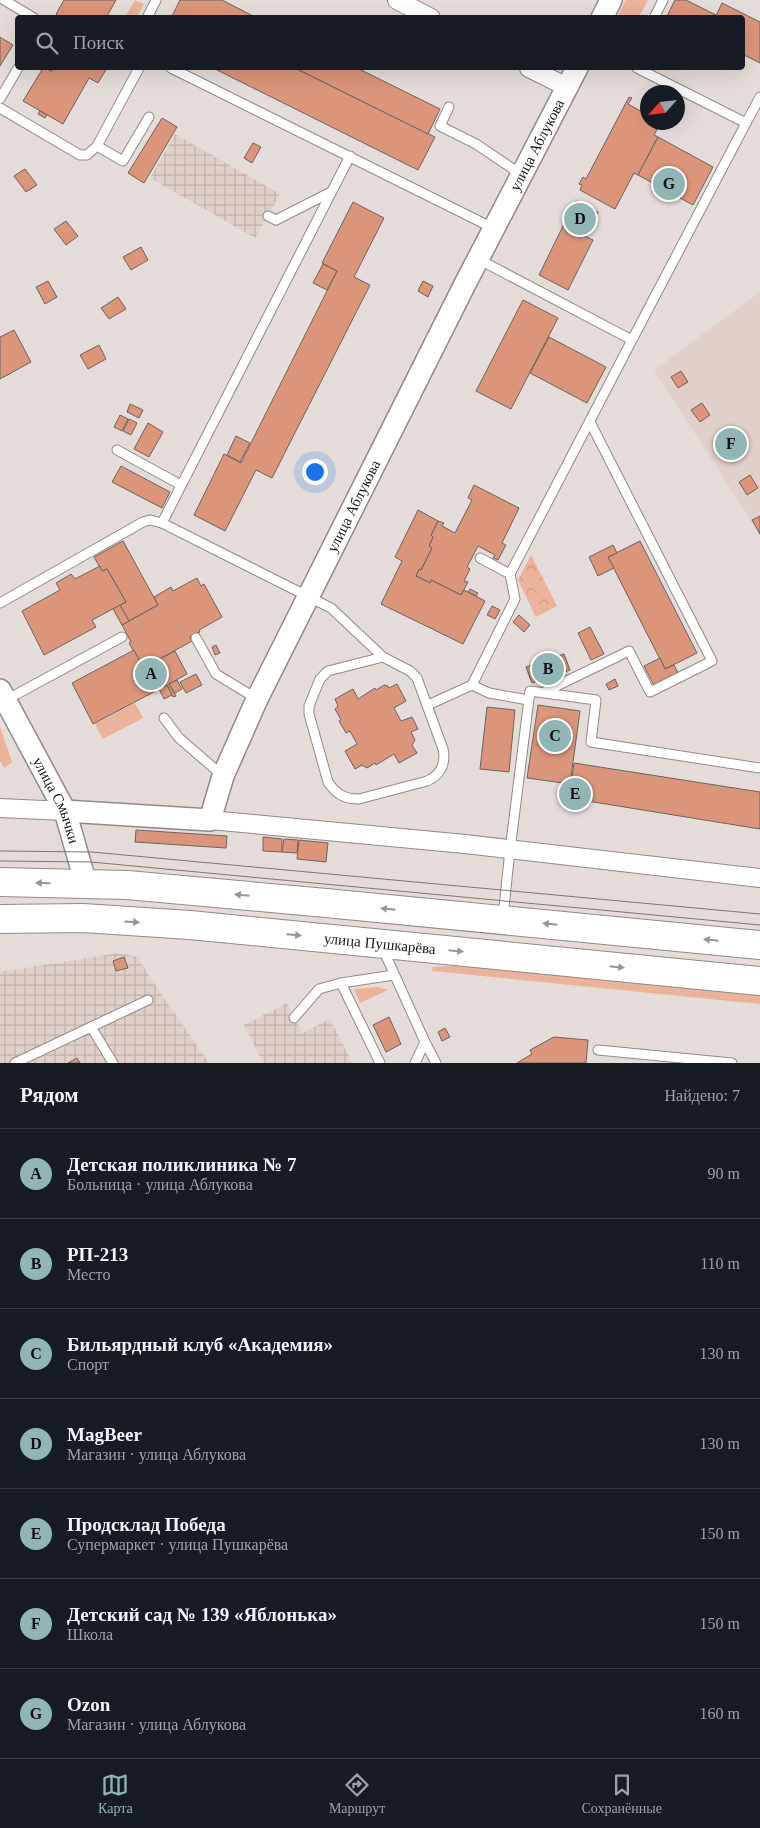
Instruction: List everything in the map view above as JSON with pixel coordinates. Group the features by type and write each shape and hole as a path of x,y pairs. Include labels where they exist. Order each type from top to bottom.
{"main road":[{"path":"0,882 137,886 760,945"},
{"name":"улица Смычки","path":"83,918 86,884"},
{"name":"улица Пушкарёва","path":"0,919 83,918 190,926 760,981"}],"street":[{"path":"397,0 425,15"},
{"path":"534,70 567,87"},
{"name":"улица Аблукова","path":"210,820 223,776 308,596 576,70"},
{"name":"улица Смычки","path":"3,695 65,811 86,884"},
{"path":"0,808 210,820 510,850 760,878"}],"lane":[{"path":"4,0 29,15"},
{"path":"148,15 156,0"},
{"path":"656,15 663,0"},
{"path":"0,98 17,70"},
{"path":"0,108 80,155 87,155 97,146 138,70"},
{"path":"175,70 494,229"},
{"path":"641,70 746,123"},
{"path":"428,705 472,686 515,599 510,574 760,97"},
{"path":"450,107 440,126 476,144 522,175"},
{"path":"97,146 123,161 150,117"},
{"path":"162,524 350,156"},
{"path":"268,216 276,220 332,192"},
{"path":"478,259 632,340"},
{"path":"544,692 628,651 650,692 712,661 590,422"},
{"path":"117,450 181,485"},
{"path":"0,602 143,522 150,520 162,524 331,608 383,657 410,671 415,676 428,705 444,756 442,769 434,778 358,799 350,799 341,796 334,790 325,775 310,720 309,706 320,679 328,671 383,657"},
{"path":"480,558 510,574"},
{"path":"3,695 122,637"},
{"path":"196,638 216,674 258,699"},
{"path":"472,686 489,693 528,700"},
{"path":"503,920 530,691 596,700 590,742 760,768"},
{"path":"164,718 180,738 223,776"},
{"path":"380,943 436,1063"},
{"path":"294,1018 319,989 341,983 394,975"},
{"path":"341,983 380,1063"},
{"path":"15,1063 148,1000"},
{"path":"92,1027 113,1063"},
{"path":"415,1063 425,1042"},
{"path":"598,1050 732,1063"}],"shaded area":[{"path":"175,134 280,194 255,238 150,178"},
{"path":"760,292 760,537 654,370"},
{"path":"118,953 138,957 209,1063 0,1063 0,972"},
{"path":"287,1003 302,1033 330,1019 352,1063 263,1063 244,1025"}],"green space":[{"path":"135,0 144,4 138,15 126,15"},
{"path":"626,0 648,0 640,15 618,15"},
{"path":"531,555 557,606 536,617 518,580"},
{"path":"135,703 143,718 103,739 95,724"},
{"path":"0,727 12,762 4,768 0,761"},
{"path":"467,965 760,995 760,1004 432,971 433,967"},
{"path":"378,987 388,990 360,1003 354,989"}],"building":[{"path":"64,0 116,0 108,15 56,14"},
{"path":"180,0 222,0 251,15 190,15 172,15"},
{"path":"675,0 686,0 716,15 668,15"},
{"path":"722,3 760,22 760,63 745,56 745,15 716,15"},
{"path":"0,37 13,45 0,66"},
{"path":"42,70 106,70 98,83 89,78 63,124 23,101"},
{"path":"217,70 299,70 435,137 418,170"},
{"path":"299,70 361,70 440,109 428,134"},
{"path":"629,97 632,98 628,104 640,111 640,130 657,130 654,135 658,137 638,175 634,173 615,209 580,190 582,185 579,184 583,177 586,179"},
{"path":"40,111 47,115 45,118 38,114"},
{"path":"162,118 177,127 144,183 128,173"},
{"path":"658,137 713,167 693,205 638,175"},
{"path":"253,143 261,147 252,163 244,158"},
{"path":"25,169 37,185 26,192 14,176"},
{"path":"576,201 598,212 585,237 563,226"},
{"path":"353,202 384,218 354,277 370,285 272,478 256,470 225,531 194,515 224,454 241,463 337,271 322,263"},
{"path":"66,221 78,236 66,245 54,229"},
{"path":"563,226 593,240 568,290 539,275"},
{"path":"141,247 148,260 131,270 123,257"},
{"path":"323,264 337,271 327,290 313,283"},
{"path":"48,281 57,297 45,304 36,287"},
{"path":"423,281 433,286 428,297 418,291"},
{"path":"118,297 126,309 109,319 101,308"},
{"path":"523,300 558,318 511,409 476,391"},
{"path":"14,330 31,362 0,379 0,337"},
{"path":"549,337 606,367 587,403 530,373"},
{"path":"99,345 106,359 88,369 80,355"},
{"path":"681,371 688,382 678,388 671,377"},
{"path":"702,403 710,415 700,422 691,410"},
{"path":"130,404 143,410 139,418 127,412"},
{"path":"120,415 128,419 122,431 114,427"},
{"path":"129,419 137,423 131,435 123,431"},
{"path":"148,423 163,432 149,457 134,449"},
{"path":"236,436 250,443 240,462 227,455"},
{"path":"724,436 732,450 722,456 713,442"},
{"path":"121,466 170,492 162,508 112,482"},
{"path":"750,475 758,488 747,495 739,482"},
{"path":"474,485 519,508 502,543 506,545 498,560 493,558 495,555 478,546 467,567 470,569 464,581 468,582 461,595 431,580 430,583 416,576 432,548 429,546 433,537 431,535 438,521 444,523 442,526 455,533 472,500 468,498"},
{"path":"418,510 438,521 431,535 433,537 429,546 432,548 416,576 430,583 431,580 461,595 464,590 485,601 463,644 381,604 402,561 395,557"},
{"path":"760,516 760,534 752,520"},
{"path":"123,541 158,605 129,621 120,605 126,602 107,569 102,571 94,557"},
{"path":"640,541 697,653 665,669 608,557"},
{"path":"613,545 617,553 608,557 614,568 598,576 589,557"},
{"path":"100,566 102,571 107,569 126,602 92,620 96,627 44,655 22,611 60,590 56,583 71,574 75,579"},
{"path":"197,578 201,586 204,584 222,617 190,637 192,641 143,668 129,643 131,642 122,625 158,605 154,597 171,587 173,591"},
{"path":"470,589 478,593 476,596 468,592"},
{"path":"120,605 129,621 122,625 113,609"},
{"path":"492,606 500,610 495,619 487,615"},
{"path":"519,615 530,625 524,632 513,622"},
{"path":"590,627 604,654 591,660 578,633"},
{"path":"216,645 220,653 215,655 212,647"},
{"path":"134,650 143,668 175,651 187,674 169,684 176,696 173,697 167,685 93,724 72,683"},
{"path":"564,654 570,670 532,683 526,667"},
{"path":"660,658 665,669 674,665 678,673 654,685 644,666"},
{"path":"196,674 202,685 186,693 180,682"},
{"path":"615,679 618,686 609,690 606,684"},
{"path":"177,680 182,689 175,693 169,684"},
{"path":"397,684 406,701 394,708 401,721 412,717 418,729 411,732 415,740 412,745 417,753 399,763 394,754 376,765 375,763 367,768 362,765 355,769 345,751 357,744 350,731 346,733 339,721 341,720 335,709 338,706 335,699 353,689 358,699 375,688 376,690 384,685 389,688"},
{"path":"167,685 172,695 164,699 159,689"},
{"path":"538,705 580,711 570,784 527,778"},
{"path":"487,707 515,710 509,772 480,769"},
{"path":"574,763 760,792 760,829 569,798"},
{"path":"136,830 227,836 226,848 135,842"},
{"path":"263,837 282,839 282,852 263,851"},
{"path":"284,839 298,840 297,853 282,852"},
{"path":"299,840 328,843 326,862 297,859"},
{"path":"124,957 128,968 116,971 113,961"},
{"path":"389,1017 401,1044 386,1052 373,1025"},
{"path":"445,1028 450,1037 442,1041 438,1032"},
{"path":"554,1037 588,1040 586,1063 517,1063 532,1054 530,1050"},
{"path":"77,1058 80,1063 68,1063"}],"tram line":[{"path":"0,851 92,852 760,914"},
{"path":"0,861 91,862 760,925"}],"place":[{"name":"Ozon","path":"669,184"},
{"name":"MagBeer","path":"580,219"},
{"name":"Детский сад № 139 «Яблонька»","path":"731,444"},
{"name":"РП-213","path":"548,669"},
{"name":"Детская поликлиника № 7","path":"151,674"},
{"name":"Бильярдный клуб «Академия»","path":"555,736"},
{"name":"Продсклад Победа","path":"575,794"}]}
